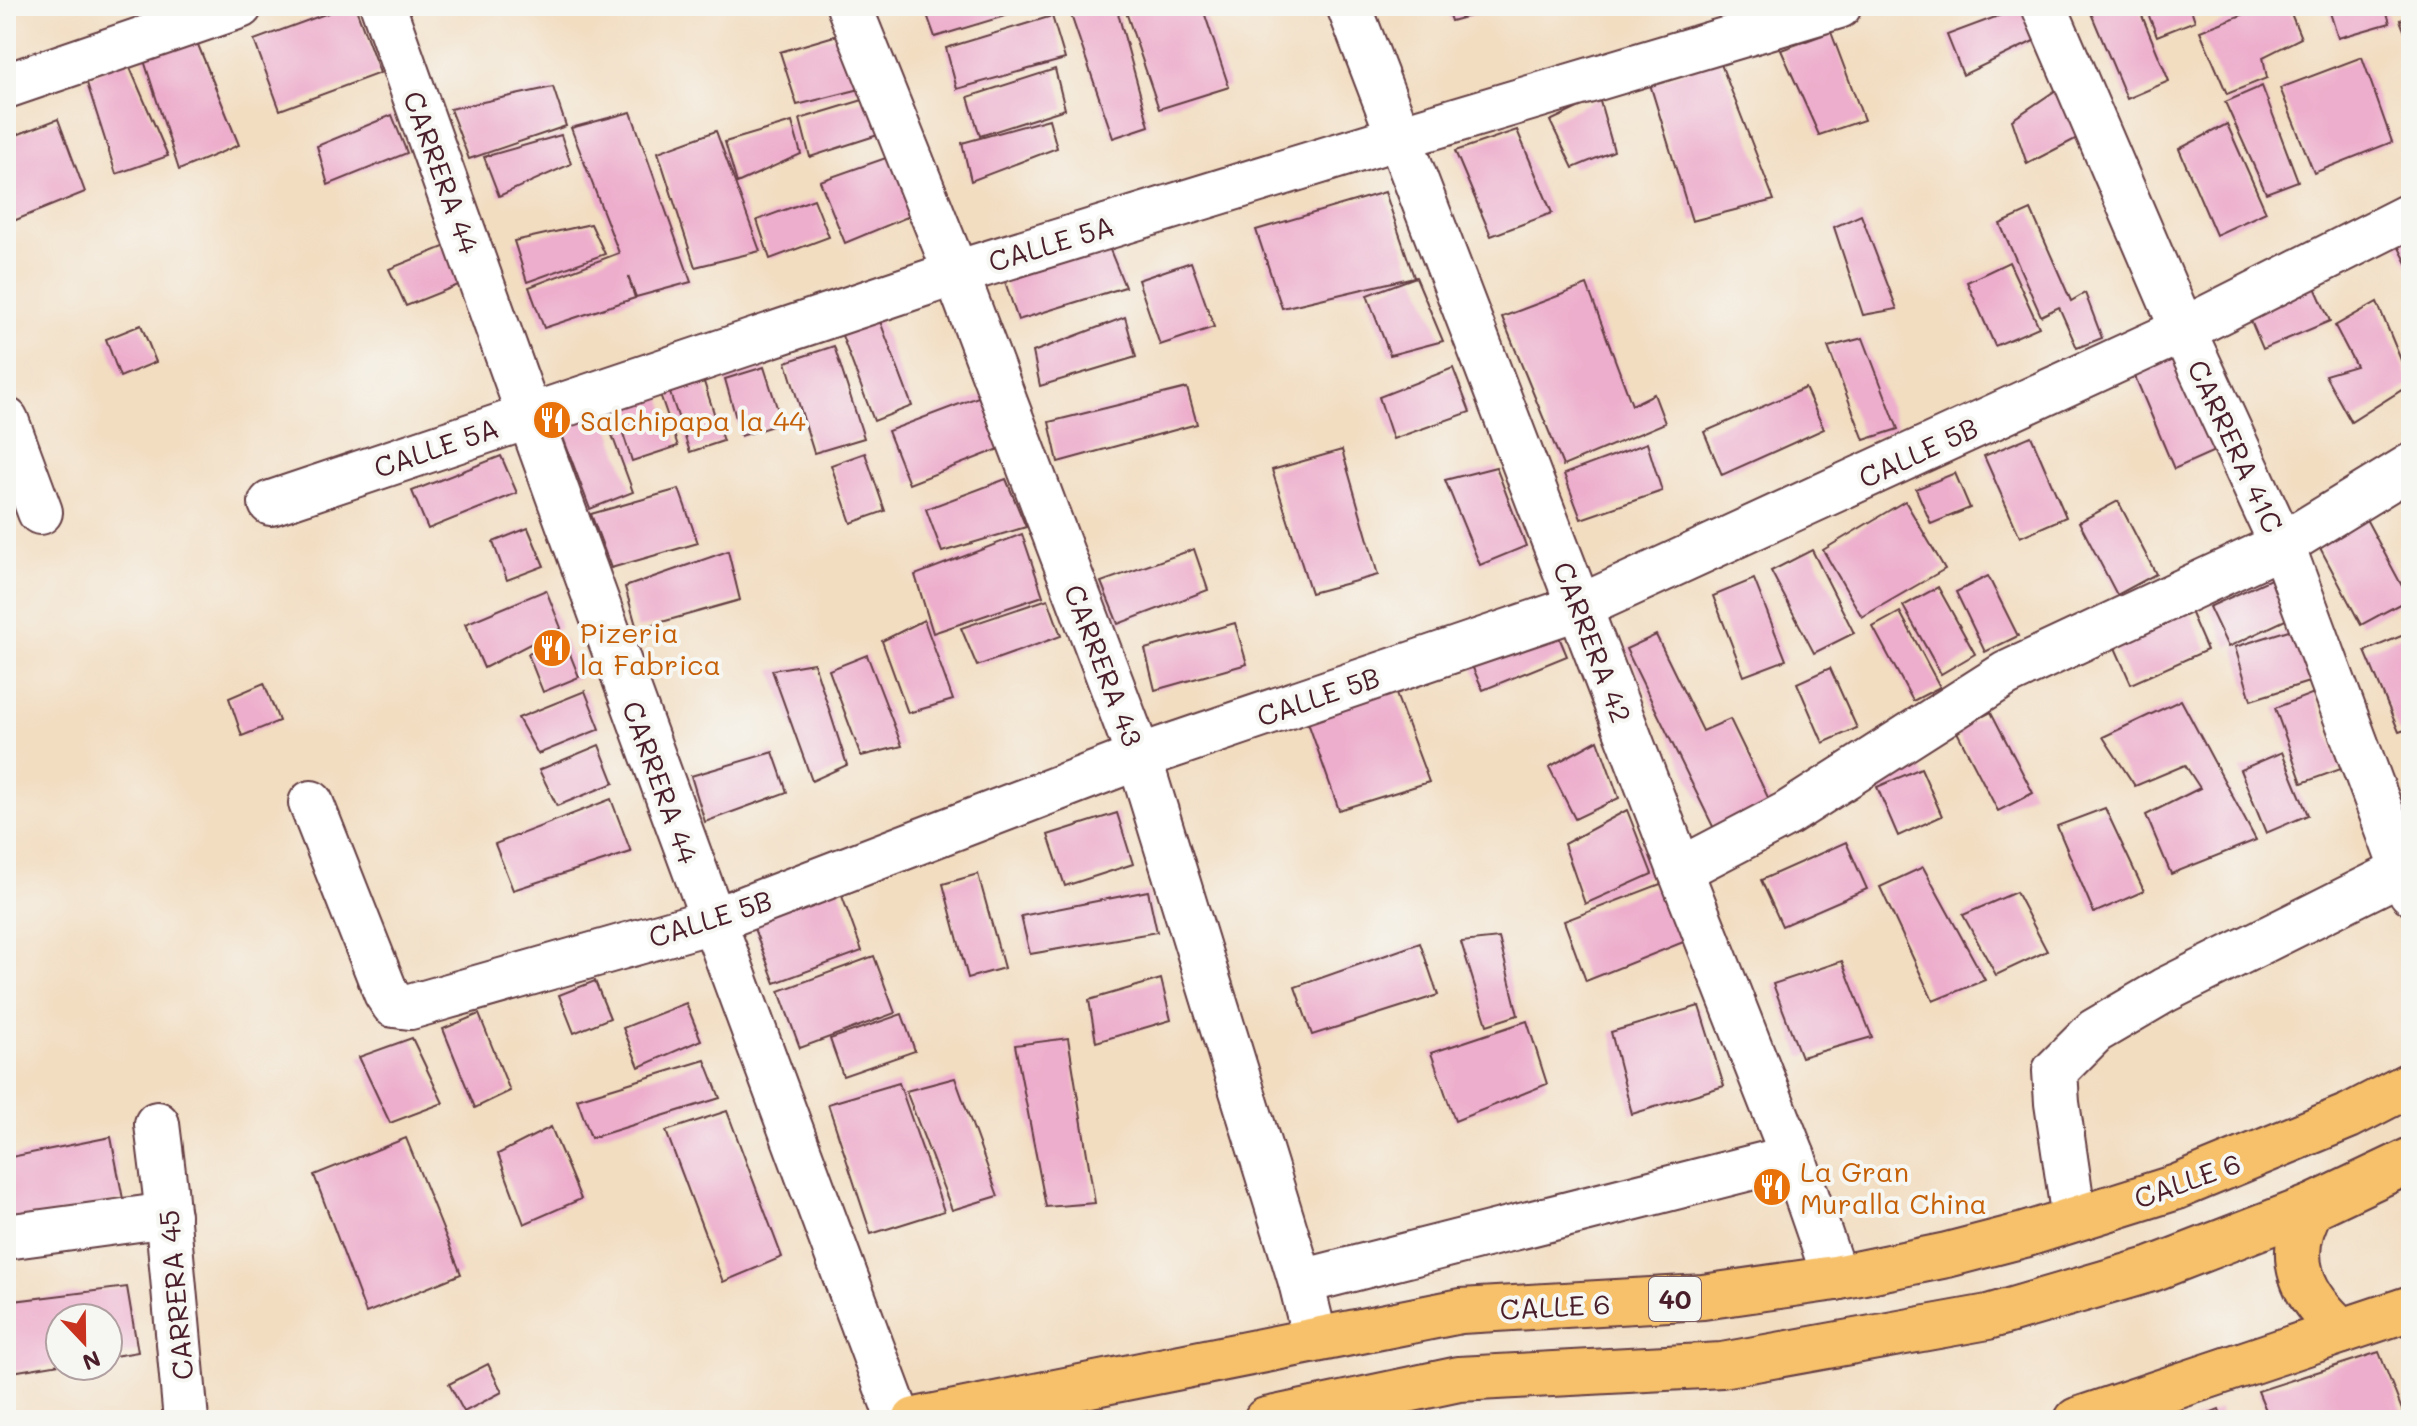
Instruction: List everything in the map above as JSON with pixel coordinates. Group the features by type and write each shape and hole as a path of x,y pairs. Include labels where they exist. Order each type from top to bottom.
{"main road":[{"name":"CALLE 6","path":"915,1420 1461,1311 1703,1297 1835,1278 1947,1255 2177,1187 2349,1116 2411,1084"},
{"path":"1266,1420 1459,1379 1722,1365 1988,1317 2152,1269 2312,1207 2411,1160"},
{"path":"2312,1207 2300,1227 2298,1257 2304,1286 2320,1311 2342,1331"},
{"path":"2077,1420 2411,1308"}],"street":[{"path":"6,86 240,6"},
{"name":"CARRERA 44","path":"383,6 712,921 899,1420"},
{"name":"CARRERA 43","path":"849,6 956,273 1139,757 1301,1282 1315,1339"},
{"name":"CARRERA 42","path":"1349,6 1793,1157 1835,1278"},
{"name":"CALLE 5A","path":"271,503 956,273 1839,6"},
{"name":"CARRERA 41C","path":"2044,6 2183,330 2282,545 2407,882"},
{"name":"CALLE 5B","path":"311,803 386,993 394,1005 410,1007 712,921 1139,757 1580,607 2183,330 2411,215"},
{"path":"6,420 40,512"},
{"path":"1680,870 1787,814 2006,674 2282,545 2411,466"},
{"path":"2074,1219 2055,1071 2095,1031 2165,990 2407,882"},
{"name":"CARRERA 45","path":"157,1124 186,1420"},
{"path":"1301,1282 1793,1157"},
{"path":"6,1237 168,1215"}],"building":[{"path":"347,6 355,6 380,73 280,110 254,40"},
{"path":"924,6 1027,6 1028,9 935,37"},
{"path":"1116,6 1149,126 1113,138 1071,15"},
{"path":"1124,6 1202,6 1229,87 1159,109"},
{"path":"1446,6 1490,6 1491,10 1451,21"},
{"path":"2025,6 2042,37 1963,75 1947,35"},
{"path":"2088,6 2138,6 2169,81 2127,99"},
{"path":"2145,6 2190,6 2195,21 2157,36"},
{"path":"2265,6 2288,6 2301,38 2263,57 2267,78 2227,94 2200,31"},
{"path":"2328,6 2385,6 2390,23 2338,38"},
{"path":"1052,16 1065,59 957,89 946,48"},
{"path":"2411,17 2411,48 2400,20"},
{"path":"858,29 876,85 797,105 780,52"},
{"path":"1831,32 1864,120 1819,135 1781,50"},
{"path":"194,35 239,145 179,170 142,54"},
{"path":"125,56 168,156 116,174 86,80"},
{"path":"2362,57 2392,142 2314,173 2280,88"},
{"path":"1719,59 1774,200 1692,221 1650,84"},
{"path":"1055,69 1065,109 980,136 968,97"},
{"path":"2065,84 2089,132 2027,164 2012,120"},
{"path":"2262,86 2298,181 2266,193 2225,102"},
{"path":"553,87 566,126 469,159 450,109"},
{"path":"876,96 887,132 810,157 800,119"},
{"path":"1599,98 1614,151 1573,168 1550,121"},
{"path":"631,112 691,282 636,297 628,276 635,298 544,328 529,287 619,253 571,128"},
{"path":"392,115 407,153 328,185 317,146"},
{"path":"58,119 85,192 6,224 6,139"},
{"path":"1049,119 1057,148 971,181 962,143"},
{"path":"792,122 801,154 737,183 725,142"},
{"path":"2227,124 2266,212 2216,235 2179,149"},
{"path":"1517,130 1552,213 1491,236 1455,151"},
{"path":"716,131 760,251 695,267 658,152"},
{"path":"561,135 571,164 499,196 484,157"},
{"path":"903,152 922,211 845,243 820,181"},
{"path":"1385,192 1414,277 1282,308 1256,230"},
{"path":"814,199 829,237 770,259 757,220"},
{"path":"2031,210 2071,301 2085,293 2102,338 2077,348 2059,307 2041,316 2000,224"},
{"path":"1861,215 1897,309 1863,315 1834,227"},
{"path":"591,224 605,254 527,282 514,241"},
{"path":"2411,227 2411,271 2393,236"},
{"path":"1106,240 1125,287 1018,320 1002,273"},
{"path":"451,244 466,282 406,306 389,269"},
{"path":"1191,262 1214,327 1160,345 1138,280"},
{"path":"2009,262 2039,327 1995,346 1967,282"},
{"path":"1416,277 1443,341 1390,355 1367,295"},
{"path":"1587,285 1632,405 1654,394 1665,423 1563,466 1502,317"},
{"path":"2314,285 2330,321 2263,349 2248,314"},
{"path":"2377,302 2411,384 2351,422 2325,375 2356,366 2335,326"},
{"path":"878,316 912,406 874,421 840,330"},
{"path":"1125,317 1136,357 1040,386 1033,352"},
{"path":"141,325 156,362 120,377 106,339"},
{"path":"1863,338 1898,429 1864,440 1828,347"},
{"path":"2181,345 2219,449 2174,469 2131,367"},
{"path":"834,346 864,438 814,453 786,362"},
{"path":"764,367 782,423 741,436 725,379"},
{"path":"1453,368 1470,412 1393,439 1379,397"},
{"path":"704,382 723,441 690,452 670,393"},
{"path":"1187,388 1197,424 1058,462 1049,422"},
{"path":"1805,388 1824,429 1722,475 1704,432"},
{"path":"660,394 678,446 632,461 615,409"},
{"path":"986,394 1007,446 909,484 888,431"},
{"path":"602,408 633,492 590,509 558,424"},
{"path":"2031,436 2066,517 2020,537 1984,456"},
{"path":"1647,443 1662,491 1581,519 1564,474"},
{"path":"1342,450 1378,575 1311,593 1272,470"},
{"path":"865,453 885,511 851,523 831,465"},
{"path":"501,456 517,493 428,529 412,491"},
{"path":"1496,467 1526,546 1480,565 1445,480"},
{"path":"1955,473 1970,508 1931,524 1916,489"},
{"path":"1006,479 1026,527 942,552 926,509"},
{"path":"679,489 698,543 611,568 591,514"},
{"path":"1905,501 1945,569 1862,617 1823,550"},
{"path":"2118,501 2156,574 2117,595 2079,522"},
{"path":"2366,519 2409,599 2361,625 2318,544"},
{"path":"528,528 544,566 507,580 493,542"},
{"path":"1022,534 1043,596 933,633 915,575"},
{"path":"1194,549 1208,590 1118,624 1101,582"},
{"path":"1812,550 1854,633 1814,653 1771,571"},
{"path":"728,551 740,600 637,629 625,587"},
{"path":"1988,576 2018,636 1985,652 1956,592"},
{"path":"2275,577 2294,616 2228,647 2209,607"},
{"path":"1754,579 1786,660 1744,676 1713,596"},
{"path":"1938,587 1975,654 1941,674 1903,606"},
{"path":"546,590 561,628 484,668 465,624"},
{"path":"1048,599 1061,636 977,666 961,628"},
{"path":"2189,609 2207,650 2131,684 2113,643"},
{"path":"1900,612 1940,687 1913,701 1873,627"},
{"path":"1551,618 1567,656 1483,690 1466,653"},
{"path":"924,620 953,700 908,713 882,641"},
{"path":"1235,623 1247,664 1155,690 1145,649"},
{"path":"2295,628 2312,681 2251,700 2235,647"},
{"path":"2411,632 2411,728 2399,732 2365,651"},
{"path":"1656,635 1703,731 1730,719 1778,818 1722,845 1626,649"},
{"path":"564,639 579,677 543,692 528,654"},
{"path":"867,655 902,746 861,756 829,670"},
{"path":"814,663 847,765 812,781 772,670"},
{"path":"1830,668 1857,728 1823,743 1797,683"},
{"path":"1390,678 1429,782 1339,810 1305,714"},
{"path":"264,683 279,721 242,736 229,698"},
{"path":"585,691 600,729 538,754 518,718"},
{"path":"2314,693 2341,769 2302,783 2275,708"},
{"path":"2181,700 2256,840 2171,874 2146,815 2200,788 2185,765 2135,786 2103,737"},
{"path":"1991,712 2033,793 1998,811 1956,730"},
{"path":"1598,740 1619,798 1575,819 1549,767"},
{"path":"599,745 614,783 557,806 539,770"},
{"path":"773,752 787,792 705,822 691,776"},
{"path":"2282,752 2308,815 2266,833 2240,770"},
{"path":"1921,768 1942,816 1898,836 1877,787"},
{"path":"611,799 631,852 513,890 495,844"},
{"path":"2105,808 2144,891 2094,913 2057,826"},
{"path":"1627,810 1652,874 1585,904 1564,844"},
{"path":"1117,813 1133,864 1065,886 1048,835"},
{"path":"1846,842 1867,889 1782,926 1761,880"},
{"path":"1923,867 1985,980 1933,1001 1880,887"},
{"path":"978,874 1004,968 968,978 943,884"},
{"path":"1663,883 1686,941 1586,981 1564,921"},
{"path":"838,885 862,951 775,983 750,918"},
{"path":"1148,891 1157,932 1030,954 1021,916"},
{"path":"2016,892 2047,951 1996,975 1963,915"},
{"path":"1499,938 1518,1015 1487,1025 1461,942"},
{"path":"1420,943 1438,995 1312,1035 1295,987"},
{"path":"874,956 895,1013 800,1048 779,991"},
{"path":"1842,961 1872,1037 1801,1057 1773,984"},
{"path":"1161,979 1171,1020 1096,1042 1089,1000"},
{"path":"595,981 610,1018 574,1033 559,995"},
{"path":"686,1003 701,1040 639,1067 623,1028"},
{"path":"1699,1006 1724,1086 1632,1114 1611,1032"},
{"path":"479,1014 510,1091 475,1108 443,1029"},
{"path":"902,1014 915,1051 843,1076 830,1039"},
{"path":"1527,1021 1547,1084 1455,1121 1431,1053"},
{"path":"412,1038 443,1103 390,1123 359,1057"},
{"path":"1068,1038 1095,1203 1046,1207 1015,1045"},
{"path":"705,1060 720,1098 591,1138 577,1099"},
{"path":"955,1078 998,1196 952,1210 906,1091"},
{"path":"899,1083 944,1211 871,1234 828,1104"},
{"path":"727,1111 782,1257 723,1282 666,1131"},
{"path":"551,1127 581,1199 524,1224 498,1154"},
{"path":"111,1137 123,1199 6,1226 6,1158"},
{"path":"406,1138 461,1274 366,1313 314,1175"},
{"path":"127,1287 138,1352 124,1354 124,1302 44,1302 44,1367 6,1373 6,1302"},
{"path":"2379,1352 2406,1420 2270,1420 2258,1391"},
{"path":"488,1364 502,1392 464,1412 449,1384"},
{"path":"2219,1409 2223,1420 2192,1420"}],"place":[{"name":"Salchipapa la 44","path":"552,420"},
{"name":"Pizeria la Fabrica","path":"552,648"},
{"name":"La Gran Muralla China","path":"1772,1187"}]}
